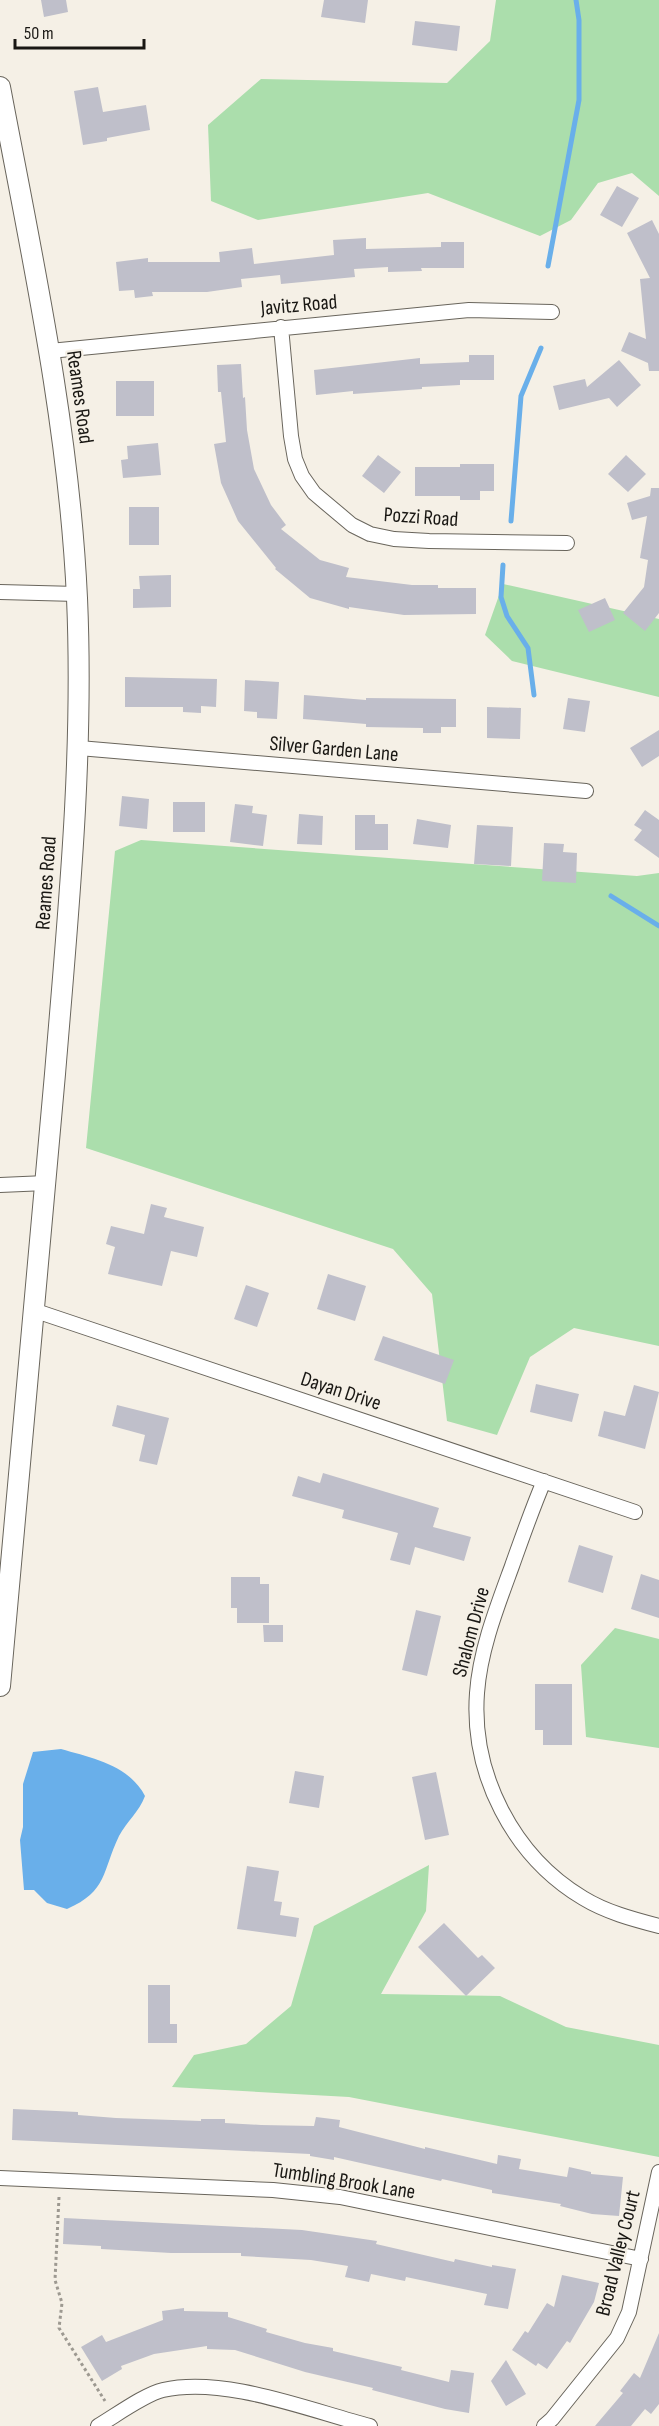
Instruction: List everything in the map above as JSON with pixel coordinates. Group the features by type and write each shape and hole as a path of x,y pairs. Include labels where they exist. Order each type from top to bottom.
{"main road":[{"name":"Reames Road","path":"0,87 50,351 68,487 77,594 79,748 70,895 46,1183 0,1686"}],"street":[{"name":"Javitz Road","path":"50,351 469,310 552,312"},
{"name":"Pozzi Road","path":"281,327 295,459 302,476 314,493 352,525 370,534 394,539 567,543"},
{"path":"0,592 77,594"},
{"name":"Silver Garden Lane","path":"79,748 586,792"},
{"path":"0,1185 46,1183"},
{"name":"Dayan Drive","path":"33,1310 635,1512"},
{"name":"Shalom Drive","path":"544,1481 500,1600 482,1659 477,1693 477,1724 488,1780 502,1812 518,1839 561,1883 583,1898 620,1916 659,1926"},
{"name":"Broad Valley Court","path":"544,2426 617,2338 629,2312 659,2172"},
{"name":"Tumbling Brook Lane","path":"0,2178 273,2190 340,2197 641,2259"},
{"path":"98,2426 160,2390 198,2385 243,2391 370,2426"}],"path":[{"path":"59,2198 55,2280 62,2303 59,2328 105,2401"}],"green space":[{"path":"496,0 659,0 659,196 632,173 598,183 571,220 540,236 428,193 258,220 211,201 208,125 261,79 447,83 490,41"},
{"path":"503,584 659,619 659,697 512,661 485,635"},
{"path":"141,840 637,876 659,873 659,1346 574,1328 530,1357 497,1435 447,1421 432,1294 393,1249 86,1148 115,851"},
{"path":"615,1628 659,1639 659,1748 586,1737 581,1665"},
{"path":"429,1865 426,1911 381,1994 500,1996 566,2027 659,2045 659,2157 349,2097 172,2087 194,2055 246,2044 291,2006 314,1926"}],"water":[{"path":"61,1749 109,1764 120,1770 138,1785 145,1796 140,1807 119,1836 97,1887 90,1895 67,1909 47,1903 34,1890 24,1890 20,1840 23,1827 23,1784 33,1752"}],"building":[{"path":"41,0 66,0 68,12 44,17"},
{"path":"324,0 368,0 365,23 321,17"},
{"path":"415,21 460,26 457,51 412,45"},
{"path":"98,87 103,112 146,105 150,130 83,145 74,91"},
{"path":"617,186 639,198 622,227 600,215"},
{"path":"652,220 659,234 659,371 649,371 648,363 621,351 629,332 646,339 640,279 650,278 627,233"},
{"path":"366,238 366,249 441,247 441,242 464,242 464,268 421,268 422,271 388,272 388,267 354,269 355,277 281,284 280,275 241,279 242,287 207,292 152,292 153,296 135,298 134,290 119,291 116,262 148,258 148,262 220,262 219,252 252,248 254,264 334,255 333,240"},
{"path":"469,355 494,355 494,380 460,380 460,385 422,387 422,389 353,394 353,391 316,395 314,370 420,358 420,364 469,362"},
{"path":"619,360 641,385 617,407 609,398 559,410 553,386 585,379 587,387"},
{"path":"241,364 243,398 245,397 247,430 254,469 271,505 286,525 281,529 320,560 349,568 346,577 412,585 438,585 438,588 476,588 476,614 404,615 349,607 349,609 310,598 275,569 238,521 221,483 214,444 226,442 221,392 218,392 217,365"},
{"path":"116,381 154,381 154,416 116,416"},
{"path":"158,443 161,475 123,478 121,460 128,459 127,446"},
{"path":"378,455 401,472 384,493 362,476"},
{"path":"626,455 646,474 628,492 608,474"},
{"path":"460,464 494,464 494,491 480,491 480,500 460,500 460,496 415,496 415,467 460,467"},
{"path":"651,488 659,488 659,613 645,631 623,613 644,587 648,560 640,558 647,516 632,520 627,503 650,496"},
{"path":"129,507 159,507 159,545 129,545"},
{"path":"171,575 171,607 133,608 133,589 140,589 139,576"},
{"path":"605,598 615,620 589,632 578,610"},
{"path":"125,677 217,679 216,707 201,706 201,713 183,712 183,707 125,707"},
{"path":"245,680 279,682 277,719 257,718 257,712 244,711"},
{"path":"304,695 366,700 366,698 456,699 456,727 441,727 441,733 423,733 423,728 366,727 366,724 303,719"},
{"path":"568,698 590,701 585,732 563,729"},
{"path":"487,707 521,708 520,739 487,738"},
{"path":"659,730 659,756 642,767 630,748"},
{"path":"122,796 149,799 147,829 119,826"},
{"path":"173,802 205,802 205,832 173,832"},
{"path":"235,804 253,806 252,813 267,815 263,846 230,842"},
{"path":"645,810 659,820 659,858 634,840 642,830 634,825"},
{"path":"299,814 323,816 322,845 297,844"},
{"path":"355,815 375,815 375,824 388,824 388,850 355,850"},
{"path":"417,819 451,825 448,848 413,844"},
{"path":"477,825 513,827 511,866 474,864"},
{"path":"544,843 564,844 563,852 577,853 576,883 542,881"},
{"path":"151,1204 167,1208 164,1217 204,1227 197,1257 171,1251 162,1286 108,1274 115,1247 106,1244 111,1226 144,1234"},
{"path":"328,1274 366,1286 355,1321 317,1309"},
{"path":"246,1285 269,1293 257,1327 234,1319"},
{"path":"383,1336 454,1360 445,1384 374,1360"},
{"path":"536,1384 579,1394 572,1422 530,1412"},
{"path":"634,1385 659,1392 645,1449 598,1436 604,1411 625,1416"},
{"path":"117,1405 169,1418 157,1465 139,1461 145,1435 112,1426"},
{"path":"323,1473 439,1508 433,1527 471,1537 464,1561 415,1547 410,1565 390,1560 398,1533 342,1518 344,1510 292,1496 298,1476 320,1483"},
{"path":"579,1545 613,1556 603,1593 568,1582"},
{"path":"641,1574 659,1580 659,1618 631,1609"},
{"path":"231,1577 260,1577 260,1584 269,1584 269,1623 237,1623 237,1608 231,1608"},
{"path":"416,1610 441,1616 427,1676 402,1670"},
{"path":"263,1625 283,1625 283,1642 264,1642"},
{"path":"535,1684 572,1684 572,1745 543,1745 543,1730 535,1730"},
{"path":"295,1771 324,1776 319,1808 289,1803"},
{"path":"436,1772 449,1835 425,1840 412,1777"},
{"path":"247,1866 279,1871 274,1901 282,1902 280,1915 299,1918 296,1937 237,1929"},
{"path":"444,1923 478,1958 482,1955 495,1968 466,1996 418,1947"},
{"path":"148,1985 170,1985 170,2024 177,2024 177,2043 148,2043"},
{"path":"13,2109 78,2112 78,2115 116,2118 201,2121 201,2119 225,2119 225,2123 261,2125 314,2126 316,2117 340,2120 339,2127 425,2149 425,2147 497,2164 498,2155 521,2159 519,2169 567,2177 569,2167 591,2172 591,2174 623,2177 619,2216 592,2214 560,2206 561,2204 492,2193 492,2190 334,2157 334,2160 310,2156 310,2154 12,2140"},
{"path":"64,2218 302,2230 377,2241 376,2244 454,2262 455,2259 492,2267 492,2265 516,2269 508,2309 484,2305 487,2294 406,2277 405,2281 371,2274 369,2282 345,2277 348,2266 311,2260 241,2256 241,2253 171,2253 101,2249 101,2246 63,2244"},
{"path":"562,2275 599,2283 594,2302 570,2343 567,2341 547,2369 538,2363 536,2366 512,2350 525,2331 528,2333 547,2303 554,2307"},
{"path":"184,2308 184,2311 228,2312 228,2317 267,2329 266,2332 333,2348 333,2351 402,2367 401,2370 449,2382 451,2370 474,2373 469,2413 445,2409 372,2390 373,2388 305,2372 235,2350 207,2349 207,2346 154,2354 121,2366 122,2369 102,2381 81,2347 102,2335 106,2342 163,2320 162,2311"},
{"path":"659,2333 659,2404 651,2414 645,2409 631,2426 595,2426 623,2393 620,2391 634,2373 640,2378"},
{"path":"506,2360 526,2394 506,2406 491,2381"}],"waterway":[{"path":"548,266 579,100 579,20 576,0"},
{"path":"511,521 521,396 541,348"},
{"path":"503,565 501,597 507,616 528,648 534,695"},
{"path":"611,896 659,926"}]}
